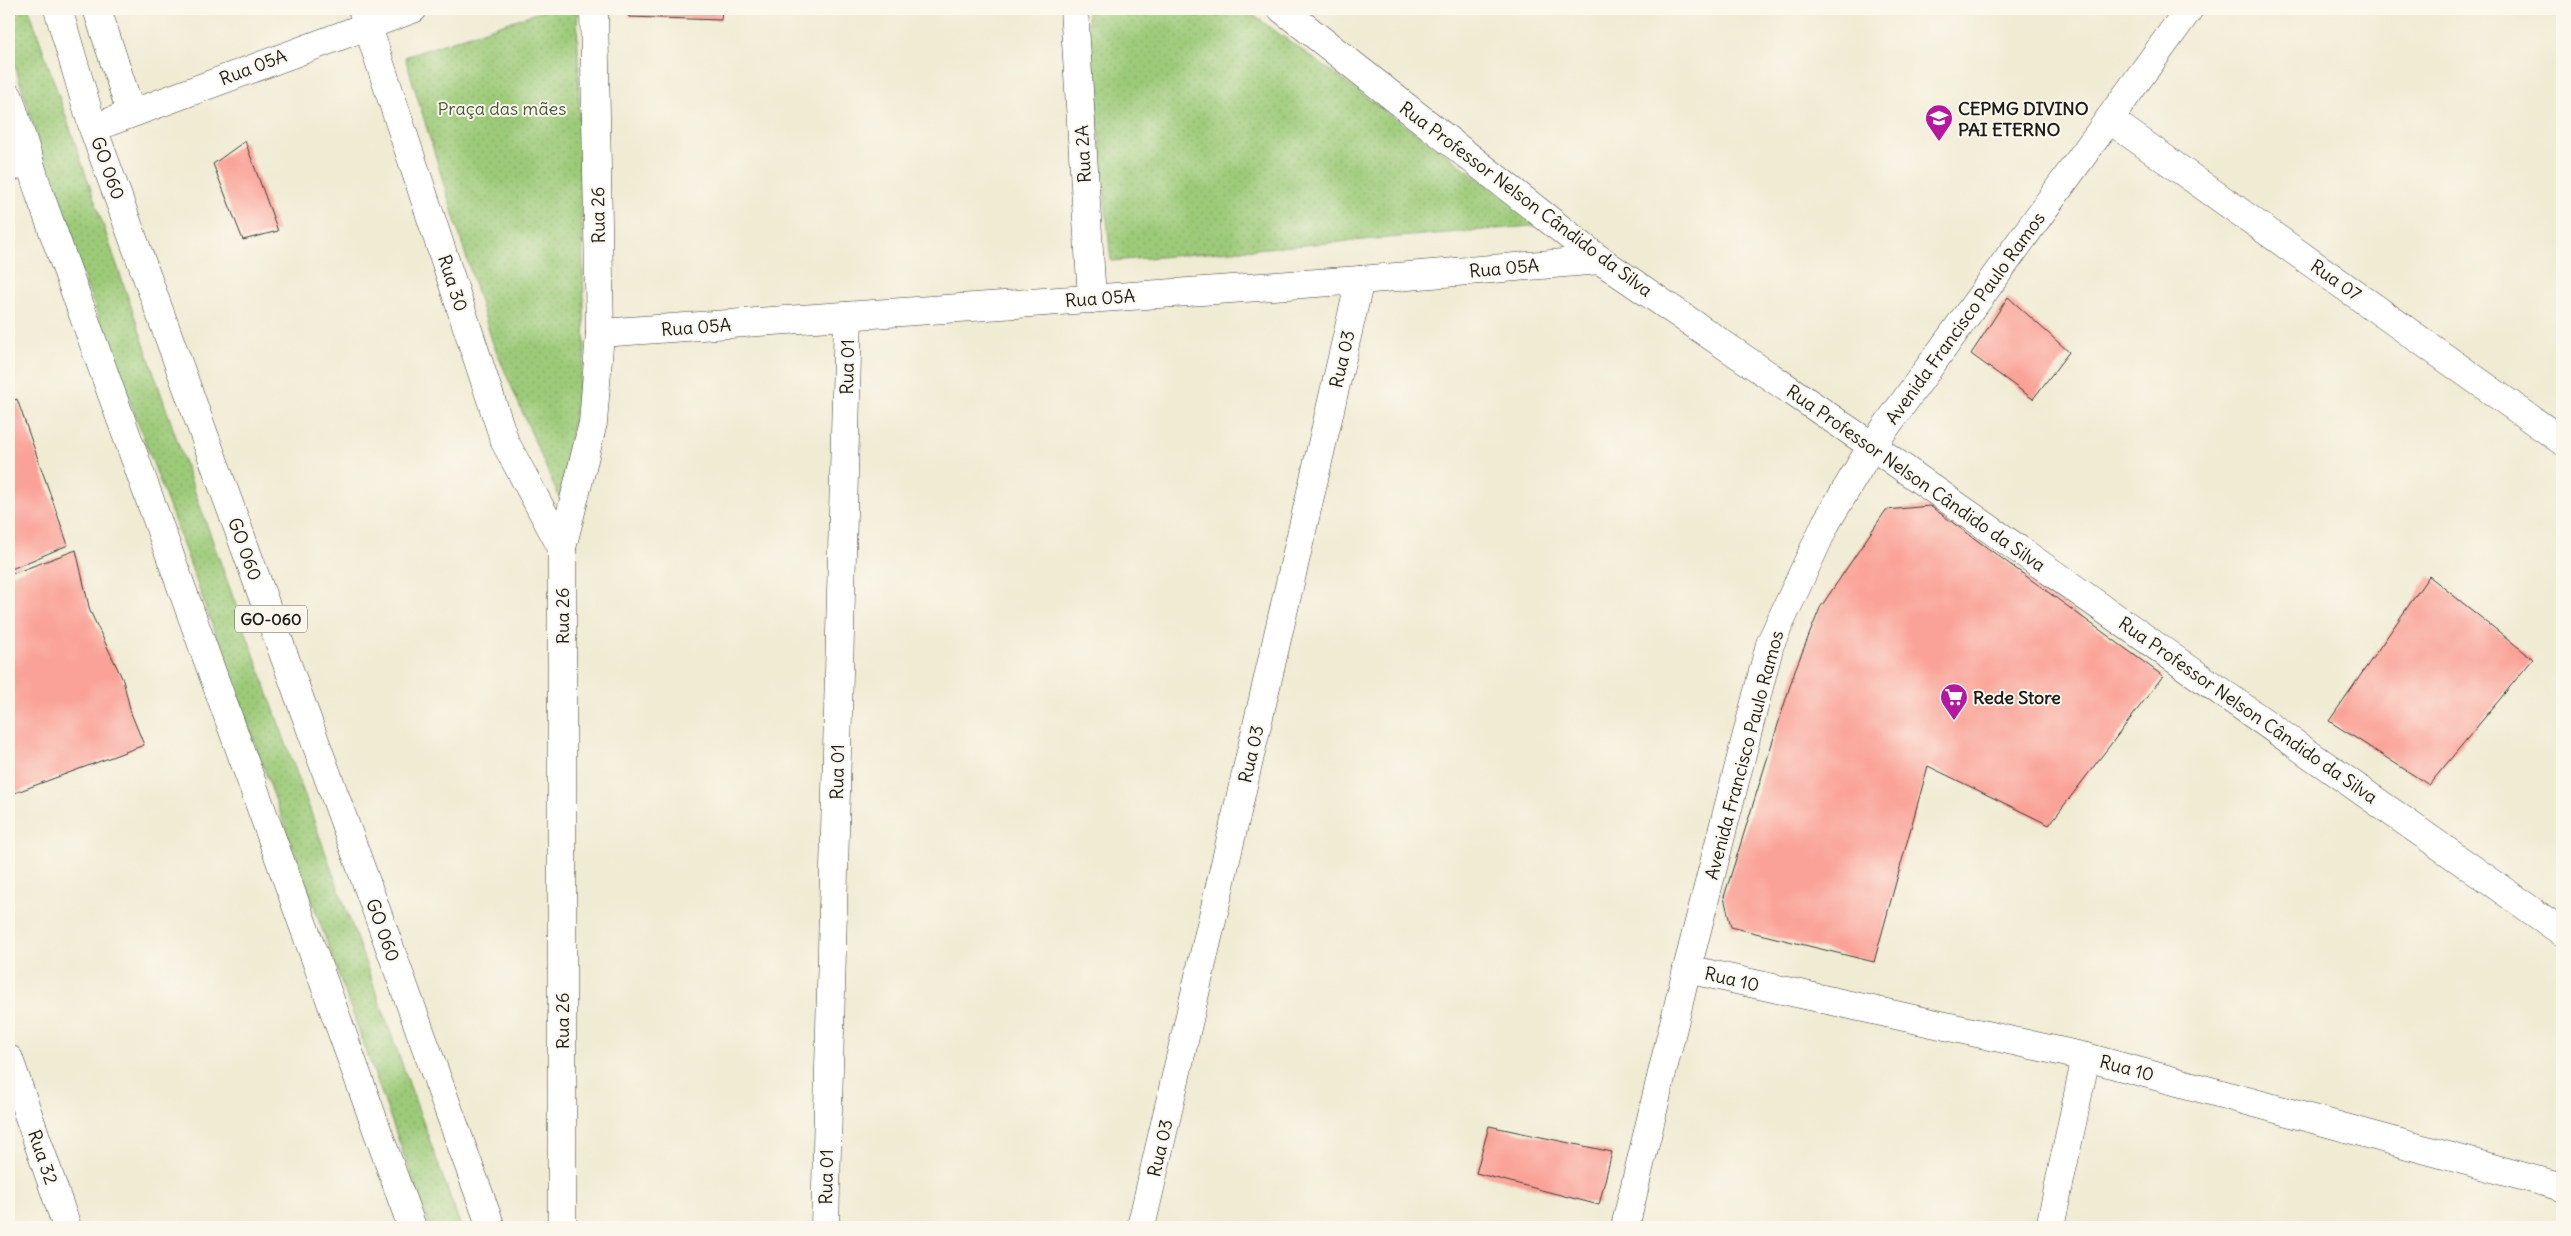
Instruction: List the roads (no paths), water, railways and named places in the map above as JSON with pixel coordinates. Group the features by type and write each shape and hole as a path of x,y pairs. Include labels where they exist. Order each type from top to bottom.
{"street":[{"name":"GO 060","path":"58,9 93,128 491,1227"},
{"path":"96,9 131,113"},
{"name":"Rua 05A","path":"93,128 365,17 413,9"},
{"name":"Rua 26","path":"562,1227 562,548 593,423 600,333 594,9"},
{"name":"Rua 2A","path":"1074,9 1092,299"},
{"name":"Rua Professor Nelson Cândido da Silva","path":"1282,9 1600,260 1872,446 2562,932"},
{"name":"Avenida Francisco Paulo Ramos","path":"1625,1227 1687,969 1770,644 1826,523 1872,446 2189,9"},
{"name":"Rua 30","path":"365,17 506,442 562,548"},
{"path":"9,97 19,163 412,1227"},
{"name":"Rua 07","path":"2109,119 2562,441"},
{"name":"Rua 05A","path":"600,333 1360,280 1600,260"},
{"name":"Rua 03","path":"1142,1227 1360,280"},
{"name":"Rua 01","path":"825,1227 848,316"},
{"name":"Rua 10","path":"1687,969 2086,1057 2562,1187"},
{"path":"2050,1227 2086,1057"},
{"name":"Rua 32","path":"9,1059 68,1227"}],"place":[{"name":"CEPMG DIVINO PAI ETERNO","path":"1939,142"},
{"name":"Rede Store","path":"1954,721"}],"park label":[{"name":"Praça das mães","path":"502,108"}]}
